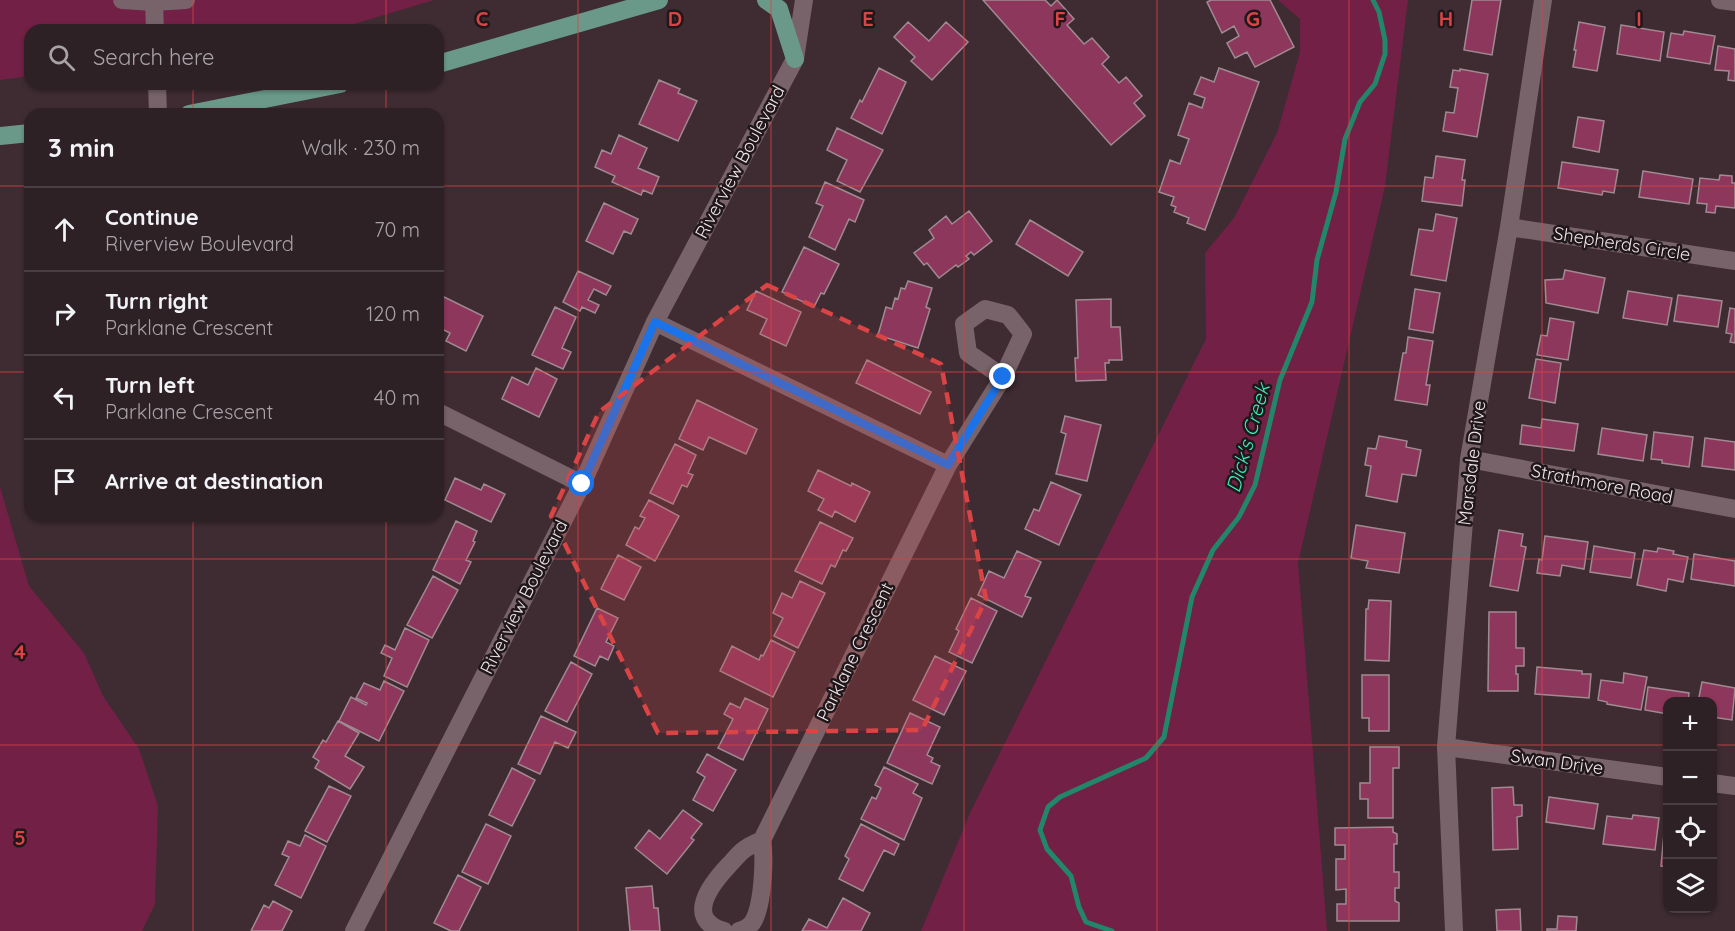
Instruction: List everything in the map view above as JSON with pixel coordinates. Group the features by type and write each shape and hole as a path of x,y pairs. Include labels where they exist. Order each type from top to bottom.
{"main road":[{"path":"444,62 660,0"},
{"path":"766,0 779,9 795,59"},
{"path":"219,108 310,90"},
{"path":"0,136 24,134"}],"street":[{"path":"122,0 154,2 186,0"},
{"name":"Riverview Boulevard","path":"354,931 582,484 655,322 795,59 804,0"},
{"name":"Marsdale Drive","path":"1454,931 1446,747 1469,459 1509,227 1543,0"},
{"path":"1720,0 1735,2"},
{"path":"154,2 155,24"},
{"path":"157,90 158,108"},
{"name":"Shepherds Circle","path":"1509,227 1735,261"},
{"path":"655,322 948,465"},
{"name":"Parklane Crescent","path":"739,931 753,922 757,912 765,856 762,840 948,465 1003,377"},
{"path":"444,415 582,484"},
{"name":"Strathmore Road","path":"1469,459 1735,509"},
{"name":"Swan Drive","path":"1446,747 1663,776"},
{"path":"1717,784 1735,786"},
{"path":"724,931 717,929 704,916 706,894 717,877 744,849 762,840"}],"highlighted area":[{"path":"767,285 941,364 986,599 922,730 658,733 551,516 599,412"}],"shaded area":[{"path":"0,0 434,0 354,24 24,24 24,77 0,80"},
{"path":"1278,0 1408,0 1385,186 1298,563 1327,931 921,931 970,813 1206,339 1205,253 1234,218 1277,133 1300,52 1300,19"},
{"path":"0,487 29,586 84,653 103,696 139,749 158,806 155,904 142,931 0,931"}],"building":[{"path":"983,0 1045,0 1051,6 1057,0 1074,19 1067,25 1084,44 1092,38 1109,57 1102,64 1119,83 1126,77 1142,96 1134,103 1145,116 1111,145"},
{"path":"1211,0 1270,0 1294,47 1255,67 1247,52 1235,58 1227,43 1239,36 1234,26 1222,33 1207,2"},
{"path":"1472,0 1501,0 1492,55 1464,50"},
{"path":"908,22 929,41 946,22 968,42 932,80 911,61 915,57 894,37"},
{"path":"1579,22 1605,27 1597,71 1573,67"},
{"path":"1621,25 1664,32 1660,61 1617,54"},
{"path":"1684,31 1715,36 1710,64 1667,57 1671,33 1683,35"},
{"path":"1718,46 1735,49 1735,81 1728,80 1729,71 1715,70"},
{"path":"879,68 906,82 882,134 851,118"},
{"path":"1219,68 1259,82 1205,230 1187,223 1189,218 1174,212 1176,207 1171,205 1174,197 1159,192 1170,160 1180,164 1189,139 1178,135 1189,103 1202,108 1205,98 1194,94 1201,77 1214,82"},
{"path":"1460,69 1488,74 1477,137 1443,131 1446,112 1454,113 1458,88 1450,87 1453,70 1460,71"},
{"path":"659,80 680,89 678,93 697,101 678,141 639,124"},
{"path":"1578,117 1604,121 1599,152 1573,147"},
{"path":"837,128 883,150 860,192 837,181 847,160 827,150"},
{"path":"619,135 647,148 638,168 659,177 652,194 643,190 641,195 612,182 615,176 595,167 602,150 611,154"},
{"path":"1436,156 1465,160 1462,206 1422,201 1425,177 1433,178"},
{"path":"1562,162 1618,170 1614,193 1603,191 1602,195 1558,188"},
{"path":"1643,171 1693,179 1689,204 1639,197"},
{"path":"1720,175 1732,176 1732,183 1735,183 1735,208 1716,206 1715,213 1706,212 1707,204 1697,203 1700,178 1719,180"},
{"path":"825,182 864,200 855,222 849,219 835,250 809,237 823,206 816,203"},
{"path":"604,203 638,219 631,234 624,231 613,254 586,241"},
{"path":"969,211 992,241 974,255 971,252 966,256 969,259 958,267 956,265 939,278 927,263 924,265 914,253 934,238 929,230 946,216 952,224"},
{"path":"1436,214 1457,218 1446,281 1411,275 1419,229 1433,231"},
{"path":"1030,220 1083,252 1068,276 1016,244"},
{"path":"804,247 839,264 824,294 821,293 814,307 782,292"},
{"path":"1565,270 1605,278 1598,313 1546,303 1545,280 1563,279"},
{"path":"578,271 611,286 606,295 594,289 588,300 599,305 595,313 582,307 580,311 563,302"},
{"path":"908,281 932,288 926,307 930,309 918,348 878,335 886,307 892,309 895,298 898,299 901,288 905,289"},
{"path":"1415,289 1440,293 1433,333 1409,329"},
{"path":"756,291 801,312 786,346 760,334 767,319 747,310"},
{"path":"1628,291 1672,298 1667,325 1623,318"},
{"path":"1678,295 1722,301 1718,327 1674,321"},
{"path":"444,297 483,316 466,351 446,341 450,333 444,330"},
{"path":"1111,299 1111,327 1120,327 1122,360 1109,360 1109,363 1105,363 1106,380 1076,381 1075,358 1078,358 1076,300"},
{"path":"555,307 576,317 562,348 571,352 563,369 532,355"},
{"path":"1730,308 1735,309 1735,343 1730,342 1732,334 1726,333"},
{"path":"1550,318 1574,322 1568,360 1537,355 1541,335 1547,336"},
{"path":"1408,337 1433,341 1426,385 1430,385 1427,405 1395,400"},
{"path":"1536,359 1561,363 1555,403 1529,398"},
{"path":"867,360 931,392 920,414 856,383"},
{"path":"536,368 557,379 539,417 502,399 512,377 528,385"},
{"path":"697,400 757,429 746,454 709,437 703,450 679,439"},
{"path":"1065,416 1101,425 1087,481 1056,474 1066,434 1061,432"},
{"path":"1542,419 1578,424 1574,451 1520,444 1522,425 1541,428"},
{"path":"1602,428 1647,435 1643,461 1598,454"},
{"path":"1654,432 1693,437 1689,467 1651,459"},
{"path":"1379,436 1407,441 1406,447 1421,450 1416,476 1402,474 1397,502 1366,496 1371,466 1365,465 1368,448 1376,449"},
{"path":"1705,438 1735,442 1735,470 1702,466"},
{"path":"675,444 696,455 688,473 693,475 687,487 682,485 673,504 650,493"},
{"path":"818,470 851,486 852,483 870,492 855,522 835,511 832,517 818,510 824,499 808,491"},
{"path":"455,478 481,490 484,484 505,494 491,522 445,500"},
{"path":"1051,482 1081,495 1059,545 1025,529 1034,509 1039,511"},
{"path":"649,500 679,516 655,561 626,545 635,527 639,529 645,518 640,516"},
{"path":"456,521 477,531 473,541 475,542 466,560 471,562 460,584 433,570"},
{"path":"820,522 853,538 846,551 843,550 835,567 831,565 822,584 795,571"},
{"path":"1356,525 1405,533 1399,573 1366,568 1368,561 1351,558"},
{"path":"1499,530 1523,534 1521,546 1526,547 1518,591 1490,586"},
{"path":"1545,536 1588,542 1584,569 1562,565 1560,576 1537,573 1539,559 1542,560"},
{"path":"1594,546 1635,553 1631,578 1590,572"},
{"path":"1658,548 1688,557 1683,582 1668,579 1666,591 1637,585 1644,550 1657,552"},
{"path":"1017,551 1041,562 1025,596 1031,598 1022,617 978,595 989,571 1004,578"},
{"path":"1694,554 1735,561 1735,586 1691,579"},
{"path":"618,555 641,567 624,600 601,589"},
{"path":"433,576 458,590 432,638 407,625"},
{"path":"800,581 825,593 798,648 774,636 783,618 773,613 782,593 792,598"},
{"path":"971,598 997,611 972,663 949,652 959,631 956,629"},
{"path":"1369,600 1391,601 1389,661 1365,660 1366,609 1368,609"},
{"path":"597,608 618,618 606,642 614,646 608,660 600,656 595,666 574,656"},
{"path":"1489,612 1516,612 1516,648 1524,648 1524,666 1516,666 1518,691 1488,691"},
{"path":"405,628 429,640 407,687 384,676 392,658 381,653 385,645 395,650"},
{"path":"771,640 795,652 773,697 720,671 732,646 759,660"},
{"path":"935,656 966,671 944,715 913,700"},
{"path":"571,662 592,674 567,722 545,711"},
{"path":"1537,667 1582,671 1582,674 1591,674 1589,698 1535,694"},
{"path":"1624,673 1647,677 1641,710 1607,704 1607,702 1598,700 1601,680 1623,683"},
{"path":"1362,675 1389,675 1389,731 1369,731 1369,718 1362,718"},
{"path":"384,681 404,691 379,741 339,721 351,697 366,705 367,703 356,698 364,683 380,690"},
{"path":"1702,682 1735,688 1732,720 1717,718 1717,697 1699,697"},
{"path":"1648,687 1689,693 1689,697 1663,697 1663,713 1645,710"},
{"path":"745,698 768,709 743,760 718,748 733,719 724,714 730,703 740,708"},
{"path":"910,713 940,727 927,755 933,758 931,762 940,766 932,784 887,763"},
{"path":"541,716 576,732 568,748 555,742 540,774 518,764"},
{"path":"338,721 359,733 345,756 364,767 350,789 315,768 319,761 313,757 323,740 326,742"},
{"path":"1370,747 1399,747 1399,768 1393,768 1393,818 1368,818 1368,799 1360,799 1360,783 1370,783"},
{"path":"707,754 736,770 713,811 693,800 705,777 697,772"},
{"path":"884,767 918,784 913,793 922,798 904,840 861,819 872,797 876,799 881,788 875,785"},
{"path":"512,768 535,780 512,826 489,815"},
{"path":"329,786 351,796 327,842 305,831"},
{"path":"1513,787 1514,805 1522,805 1522,816 1517,817 1518,849 1493,850 1492,788"},
{"path":"1549,797 1598,804 1594,829 1546,822"},
{"path":"683,810 702,824 691,838 694,840 667,874 635,848 649,830 660,839"},
{"path":"1633,815 1659,818 1655,850 1603,844 1607,816 1632,819"},
{"path":"486,824 511,836 488,884 462,872"},
{"path":"861,824 899,844 894,855 884,850 863,891 839,879 849,859 845,856"},
{"path":"1393,827 1393,832 1397,834 1397,844 1394,844 1394,872 1399,872 1399,888 1395,888 1395,901 1399,903 1399,921 1337,921 1337,904 1346,904 1346,889 1336,890 1336,859 1345,859 1345,845 1335,845 1335,828"},
{"path":"305,835 326,846 301,898 275,885 289,857 282,854 288,841 300,846"},
{"path":"458,875 481,887 459,931 451,931 434,923"},
{"path":"652,886 654,908 658,908 660,931 630,931 626,888"},
{"path":"843,898 870,913 861,931 802,931 809,919 827,928"},
{"path":"273,901 292,911 282,931 251,931 264,905 269,908"},
{"path":"1520,909 1521,931 1497,931 1496,910"},
{"path":"1558,916 1577,917 1576,931 1547,931 1547,929 1557,929"}],"waterway":[{"name":"Dick's Creek","path":"1112,931 1086,922 1079,907 1071,876 1047,849 1040,830 1048,807 1060,797 1146,758 1164,737 1192,597 1213,550 1239,517 1255,485 1280,380 1312,302 1317,260 1336,192 1345,139 1360,102 1375,84 1385,54 1385,40 1379,12 1373,0"}],"route":[{"path":"582,484 655,322 948,465 1003,377"}]}
